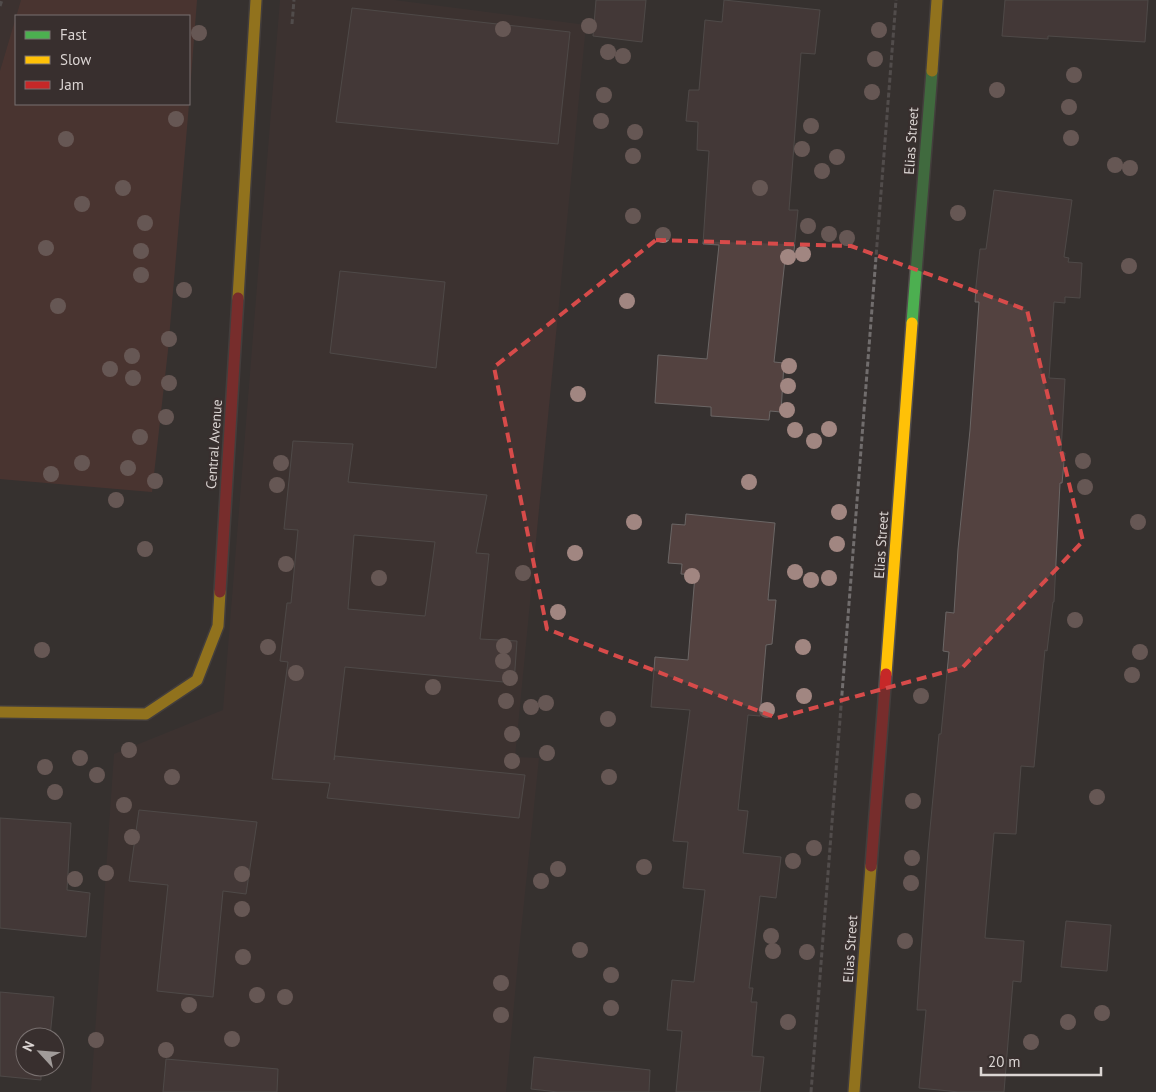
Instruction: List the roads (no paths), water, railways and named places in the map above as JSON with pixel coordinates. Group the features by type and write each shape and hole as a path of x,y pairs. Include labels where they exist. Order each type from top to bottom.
{"street":[{"name":"Central Avenue","path":"0,712 146,714 197,680 218,626 256,0"},
{"name":"Elias Street","path":"854,1092 937,0"}]}
